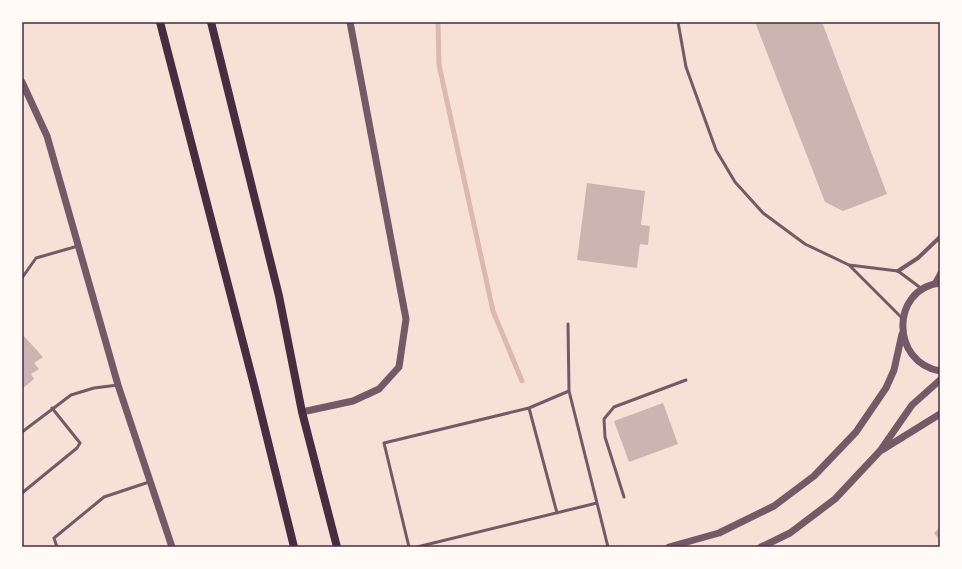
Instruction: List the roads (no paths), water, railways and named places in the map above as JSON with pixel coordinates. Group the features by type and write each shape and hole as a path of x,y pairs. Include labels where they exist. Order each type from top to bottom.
{"main road":[{"path":"160,22 254,385 294,547"},
{"path":"212,22 279,296 302,412 336,547"}],"street":[{"path":"302,412 353,401 379,389 399,367 406,319 350,22"},
{"path":"22,82 47,136 118,385 149,482 172,547"},
{"path":"898,271 918,258 940,236"},
{"path":"669,547 719,533 774,506 814,476 856,432 886,388 894,370 902,334 902,319 906,307 913,297 922,289 937,283 940,272"},
{"path":"902,334 907,347 915,358 925,366 940,371"},
{"path":"761,547 790,533 835,499 880,452 912,405 940,380"},
{"path":"880,452 940,414"}],"lane":[{"path":"678,22 686,67 695,94 716,150 735,182 763,212 804,244 849,265 898,271 922,289"},
{"path":"22,278 36,258 78,246"},
{"path":"849,265 902,319"},
{"path":"568,324 569,391 608,547"},
{"path":"624,496 605,437 604,420 609,411 614,407 686,380"},
{"path":"22,432 71,395 94,388 118,385"},
{"path":"409,547 384,443 529,408 569,391"},
{"path":"22,493 78,448 80,443 52,408"},
{"path":"529,408 558,513"},
{"path":"57,547 54,538 104,497 149,482"},
{"path":"417,547 597,503"}],"waterway":[{"path":"438,22 439,65 493,311 522,381"}]}
